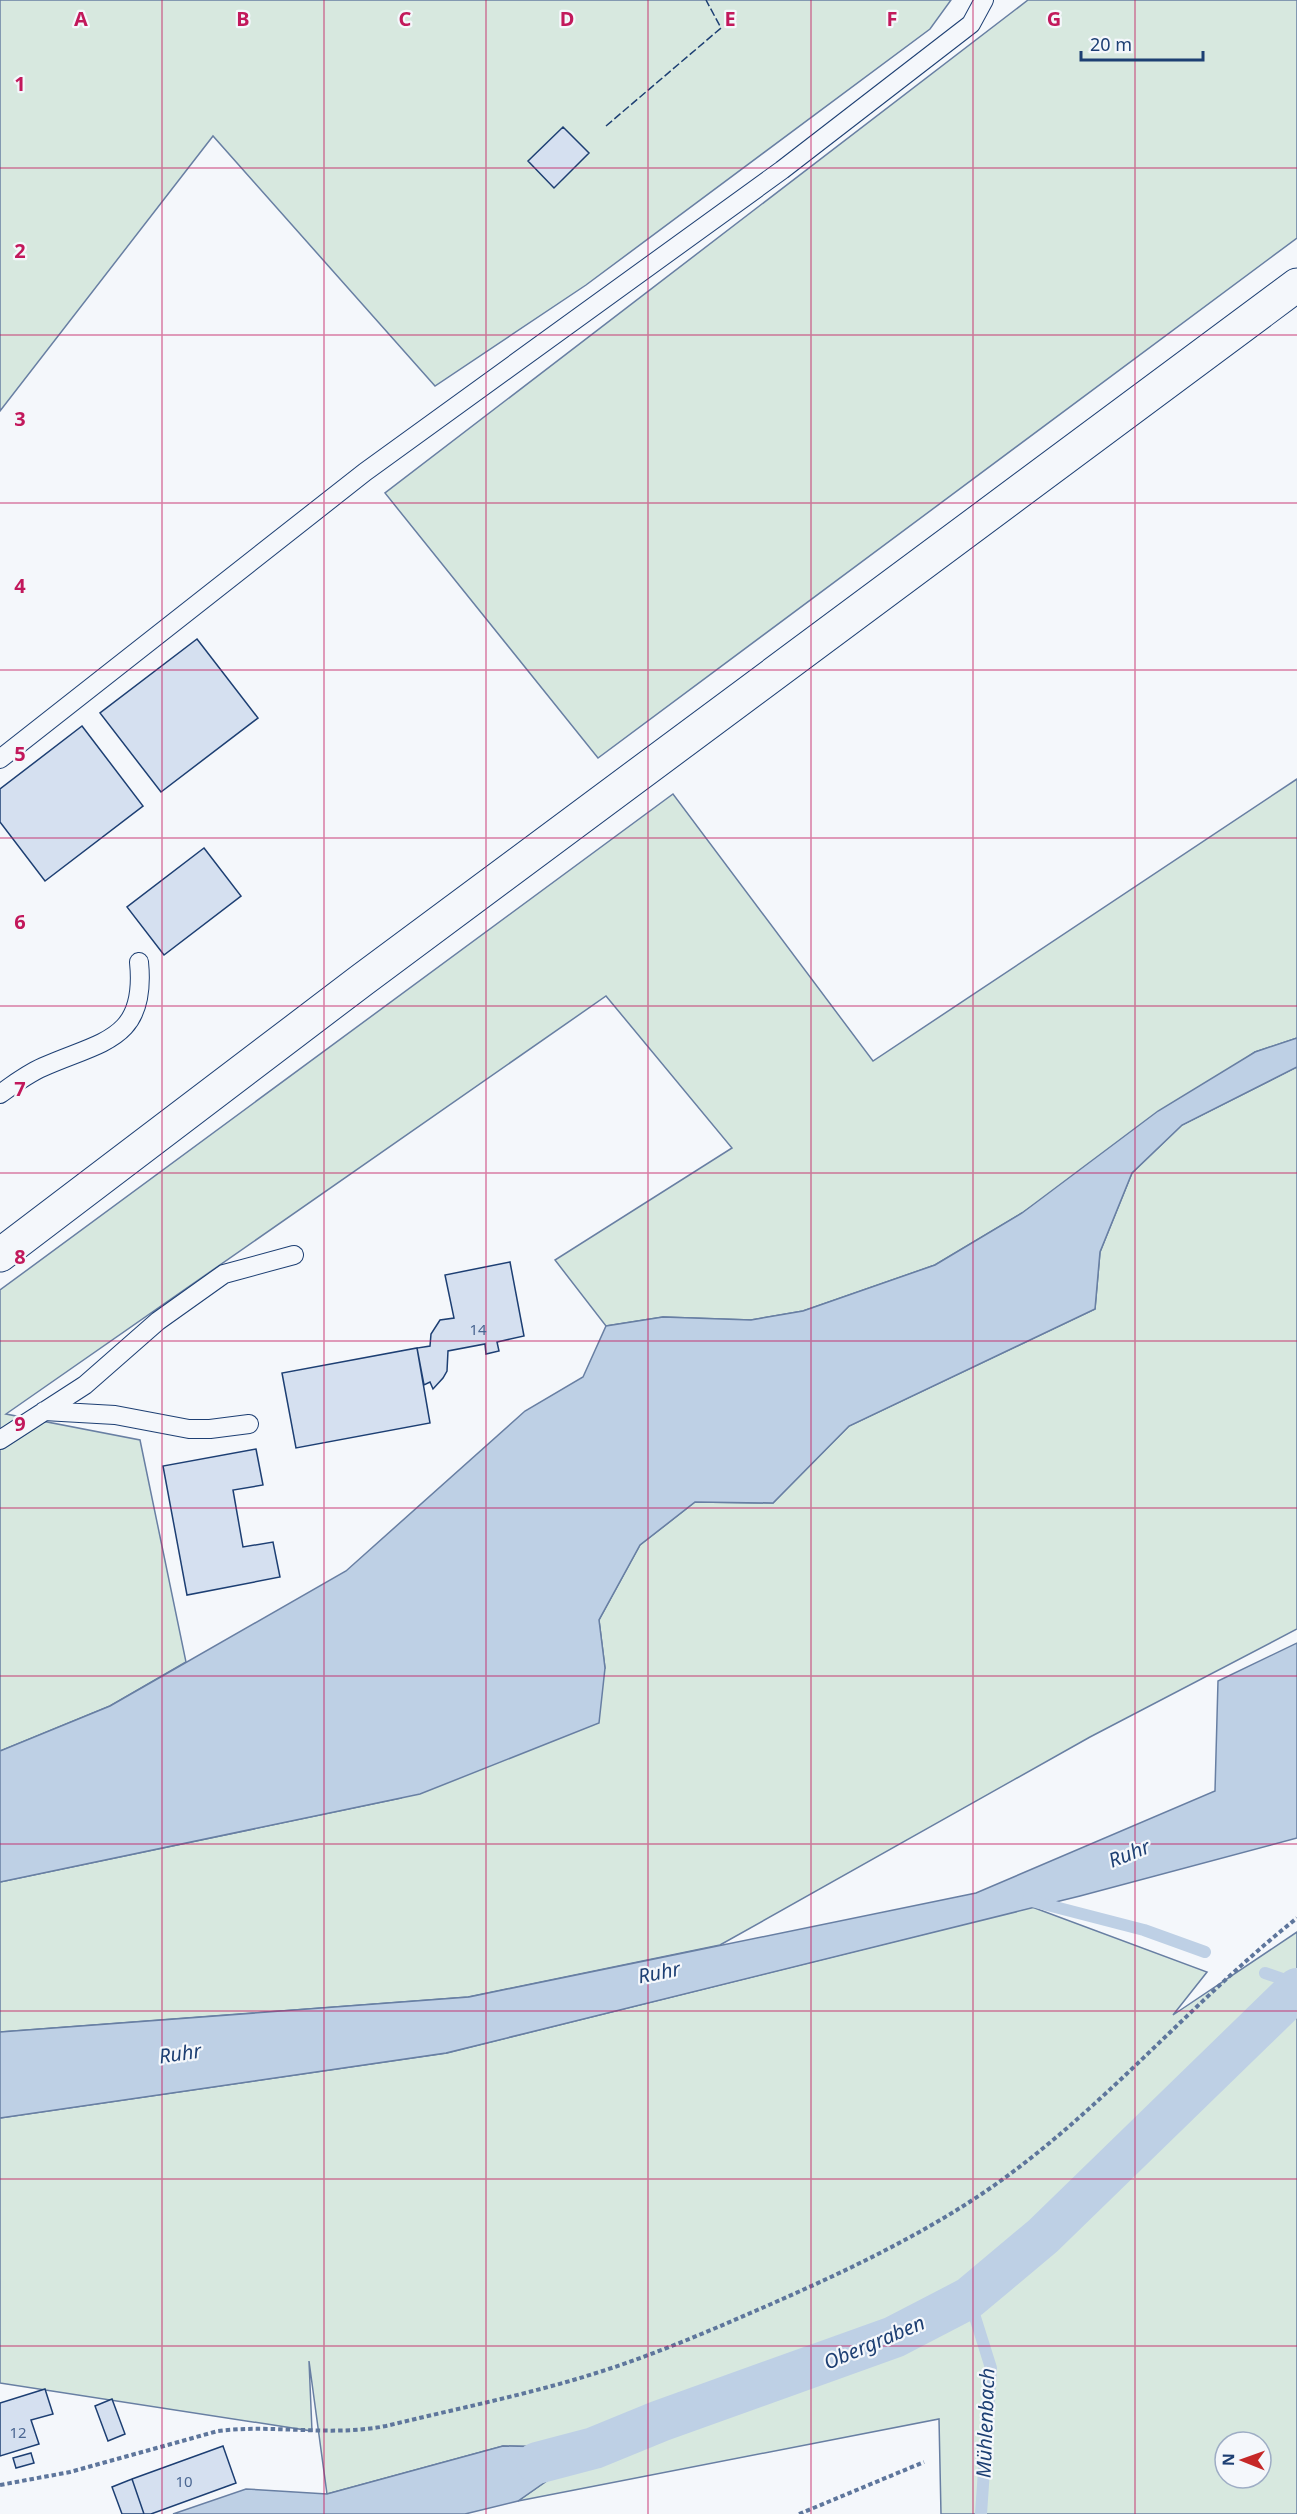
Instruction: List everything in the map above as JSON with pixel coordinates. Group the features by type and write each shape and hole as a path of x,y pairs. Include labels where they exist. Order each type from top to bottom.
{"main road":[{"path":"0,1255 362,980 1297,285"}],"lane":[{"path":"0,759 365,472 782,170 971,24 984,0"},
{"path":"0,1094 43,1067 116,1036 136,1011 140,994 139,962"},
{"path":"0,1440 85,1384 158,1321 216,1279 244,1267 294,1255"},
{"path":"42,1411 115,1415 189,1429 249,1424"}],"path":[{"path":"0,2485 70,2472 218,2430 241,2428 338,2432 362,2431 386,2426 602,2371 645,2357 783,2299 874,2256 988,2189 1042,2148 1129,2072 1250,1955 1297,1918"},
{"path":"799,2514 924,2462"}],"shaded area":[{"path":"0,0 951,0 930,29 586,285 435,386 213,136 0,411"},
{"path":"1028,0 1297,0 1297,238 598,758 385,493"},
{"path":"1297,779 1297,1038 1255,1052 1022,1213 935,1265 803,1311 751,1320 663,1317 606,1326 555,1260 732,1148 606,996 6,1414 140,1440 186,1662 110,1706 0,1751 0,1290 673,794 873,1061"},
{"path":"1297,1067 1297,1629 1090,1737 720,1945 468,1997 0,2032 0,1882 401,1798 605,1668 599,1620 640,1545 695,1502 773,1503 849,1426 1095,1309 1100,1252 1132,1173 1182,1125"},
{"path":"1032,1907 1207,1972 1173,2015 1297,1932 1297,2514 941,2514 939,2419 518,2501 593,2448 503,2446 327,2494 309,2361 312,2431 0,2383 0,2118 447,2053"}],"water":[{"path":"1297,1038 1297,1067 1182,1125 1132,1173 1100,1252 1095,1309 849,1426 773,1503 695,1502 640,1545 599,1620 605,1668 599,1723 420,1794 0,1882 0,1751 110,1706 346,1571 525,1411 583,1377 606,1326 663,1317 751,1320 803,1311 935,1265 1022,1213 1158,1111 1255,1052"},
{"name":"Ruhr","path":"1297,1643 1297,1838 1080,1896 446,2053 0,2118 0,2032 469,1997 976,1893 1215,1791 1218,1681"},
{"path":"503,2446 594,2448 518,2501 465,2514 173,2514 246,2489 327,2494"}],"building":[{"path":"563,127 589,153 554,188 528,161"},
{"path":"197,639 258,718 161,792 100,713"},
{"path":"82,726 143,806 45,881 0,822 0,789"},
{"path":"204,848 241,896 164,955 127,907"},
{"path":"510,1262 524,1336 497,1342 499,1351 486,1354 485,1344 448,1351 447,1371 443,1378 433,1389 430,1382 424,1385 417,1348 430,1346 431,1334 440,1320 454,1318 445,1275"},
{"path":"417,1348 430,1423 296,1448 282,1373"},
{"path":"256,1449 263,1485 233,1490 243,1547 273,1542 280,1577 187,1595 163,1466"},
{"path":"45,2389 53,2414 31,2420 39,2444 0,2456 0,2403"},
{"path":"112,2399 125,2434 108,2441 95,2406"},
{"path":"223,2446 236,2483 151,2514 144,2514 132,2479"},
{"path":"31,2453 34,2463 16,2468 13,2458"},
{"path":"132,2479 144,2514 122,2514 112,2487"}],"waterway":[{"path":"1028,1900 1144,1930 1205,1952"},
{"path":"1265,1973 1297,1984"},
{"name":"Obergraben","path":"537,2463 594,2448 660,2421 894,2337 969,2298 1043,2236 1297,1989"},
{"name":"Mühlenbach","path":"969,2298 991,2368 981,2514"}],"fence":[{"path":"606,126 721,28 706,0"}]}
